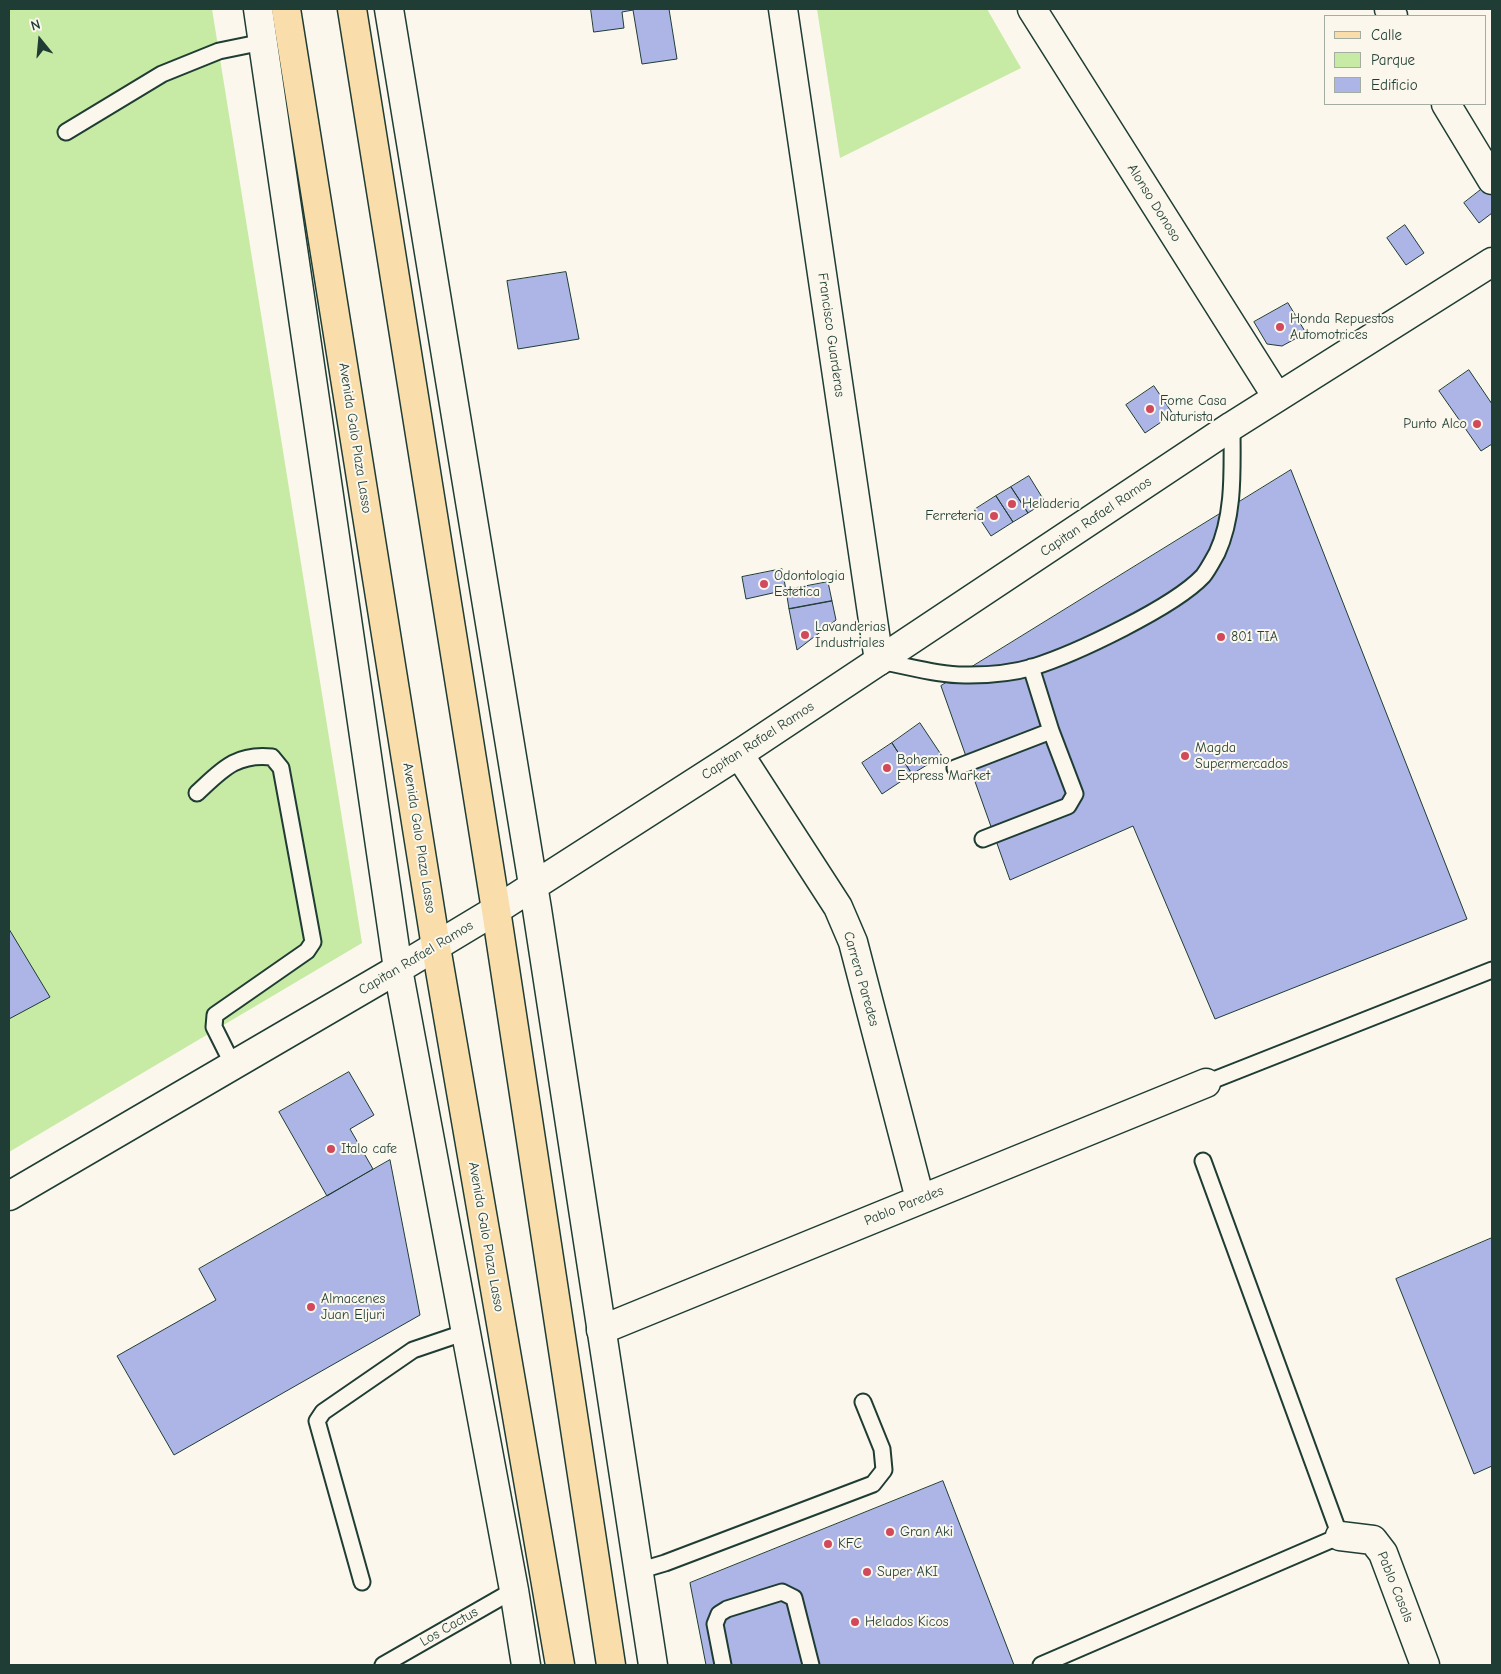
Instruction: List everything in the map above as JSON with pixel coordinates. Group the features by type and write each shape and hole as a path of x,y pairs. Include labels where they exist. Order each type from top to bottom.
{"main road":[{"name":"Avenida Galo Plaza Lasso","path":"286,9 436,947 560,1665"},
{"path":"352,9 496,910 611,1665"}],"street":[{"path":"258,9 398,969 514,1590 526,1665"},
{"path":"389,9 533,885 653,1665"},
{"name":"Francisco Guarderas","path":"783,9 879,662"},
{"name":"Alonso Donoso","path":"1032,9 1277,397"},
{"path":"1447,105 1492,180"},
{"name":"Capitan Rafael Ramos","path":"9,1196 436,947 496,910 879,662 1232,426 1492,262"},
{"name":"Carrera Paredes","path":"739,754 838,907 853,942 920,1200"},
{"name":"Pablo Paredes","path":"601,1330 1206,1083"},
{"name":"Pablo Casals","path":"1340,1536 1373,1540 1384,1553 1425,1665"}],"lane":[{"path":"66,132 162,74 219,51 263,42"},
{"path":"879,662 968,676 1031,667 1055,659 1142,618 1180,595 1203,575 1217,553 1232,494 1232,426"},
{"path":"984,839 1068,806 1075,794 1051,731 1031,667"},
{"path":"955,768 1051,731"},
{"path":"197,793 229,763 272,756 281,768 313,942 307,951 215,1015 214,1027 233,1065"},
{"path":"1206,1083 1492,970"},
{"path":"1041,1665 1340,1536 1203,1160"},
{"path":"362,1582 317,1421 323,1412 412,1350 466,1332"},
{"path":"638,1571 666,1563 873,1484 884,1470 882,1449 863,1402"},
{"name":"Los Cactus","path":"384,1665 514,1590"},
{"path":"723,1665 715,1624 719,1614 727,1609 782,1592 794,1598 811,1665"}],"green space":[{"path":"9,9 212,9 362,943 9,1152"},
{"path":"817,9 987,9 1021,68 840,158"}],"building":[{"path":"591,9 669,9 677,59 642,64 633,10 622,12 624,28 594,32"},
{"path":"1487,185 1492,192 1492,213 1479,223 1464,203"},
{"path":"1405,225 1424,253 1406,265 1387,238"},
{"path":"566,272 579,339 518,349 507,281"},
{"name":"Honda Repuestos Automotrices","path":"1288,303 1306,333 1282,346 1267,344 1254,322"},
{"name":"Punto Alco","path":"1469,370 1492,404 1492,444 1481,451 1439,391"},
{"name":"Fome Casa Naturista","path":"1154,386 1173,414 1145,433 1126,405"},
{"name":"Magda Supermercados","path":"1291,470 1467,919 1215,1019 1133,826 1010,880 941,686"},
{"path":"1029,476 1045,502 1028,513 1011,487"},
{"name":"Heladeria","path":"1011,487 1028,513 1013,522 996,496"},
{"name":"Ferreteria","path":"996,496 1013,522 991,536 974,510"},
{"name":"Odontologia Estetica","path":"782,569 786,590 746,599 742,577"},
{"path":"828,582 832,601 789,609 786,590"},
{"name":"Lavanderias Industriales","path":"832,601 836,620 797,650 789,609"},
{"path":"920,723 942,756 912,774 892,743"},
{"name":"Bohemio Express Market","path":"892,743 912,774 882,794 862,763"},
{"path":"9,929 50,997 9,1019"},
{"name":"Italo cafe","path":"349,1072 374,1115 350,1129 373,1169 327,1196 279,1112"},
{"name":"Almacenes Juan Eljuri","path":"390,1160 420,1315 174,1455 117,1356 216,1300 199,1269"},
{"path":"1492,1238 1492,1466 1474,1474 1396,1279"},
{"name":"Gran Aki","path":"943,1481 1014,1665 706,1665 690,1583"}],"place":[{"name":"Honda Repuestos Automotrices","path":"1280,327"},
{"name":"Fome Casa Naturista","path":"1150,409"},
{"name":"Punto Alco","path":"1477,424"},
{"name":"Heladeria","path":"1012,504"},
{"name":"Ferreteria","path":"994,516"},
{"name":"Odontologia Estetica","path":"764,584"},
{"name":"Lavanderias Industriales","path":"805,635"},
{"name":"801 TIA","path":"1221,637"},
{"name":"Magda Supermercados","path":"1185,756"},
{"name":"Bohemio Express Market","path":"887,768"},
{"name":"Italo cafe","path":"331,1149"},
{"name":"Almacenes Juan Eljuri","path":"311,1307"},
{"name":"Gran Aki","path":"890,1532"},
{"name":"KFC","path":"828,1544"},
{"name":"Super AKI","path":"867,1572"},
{"name":"Helados Kicos","path":"855,1622"}]}
